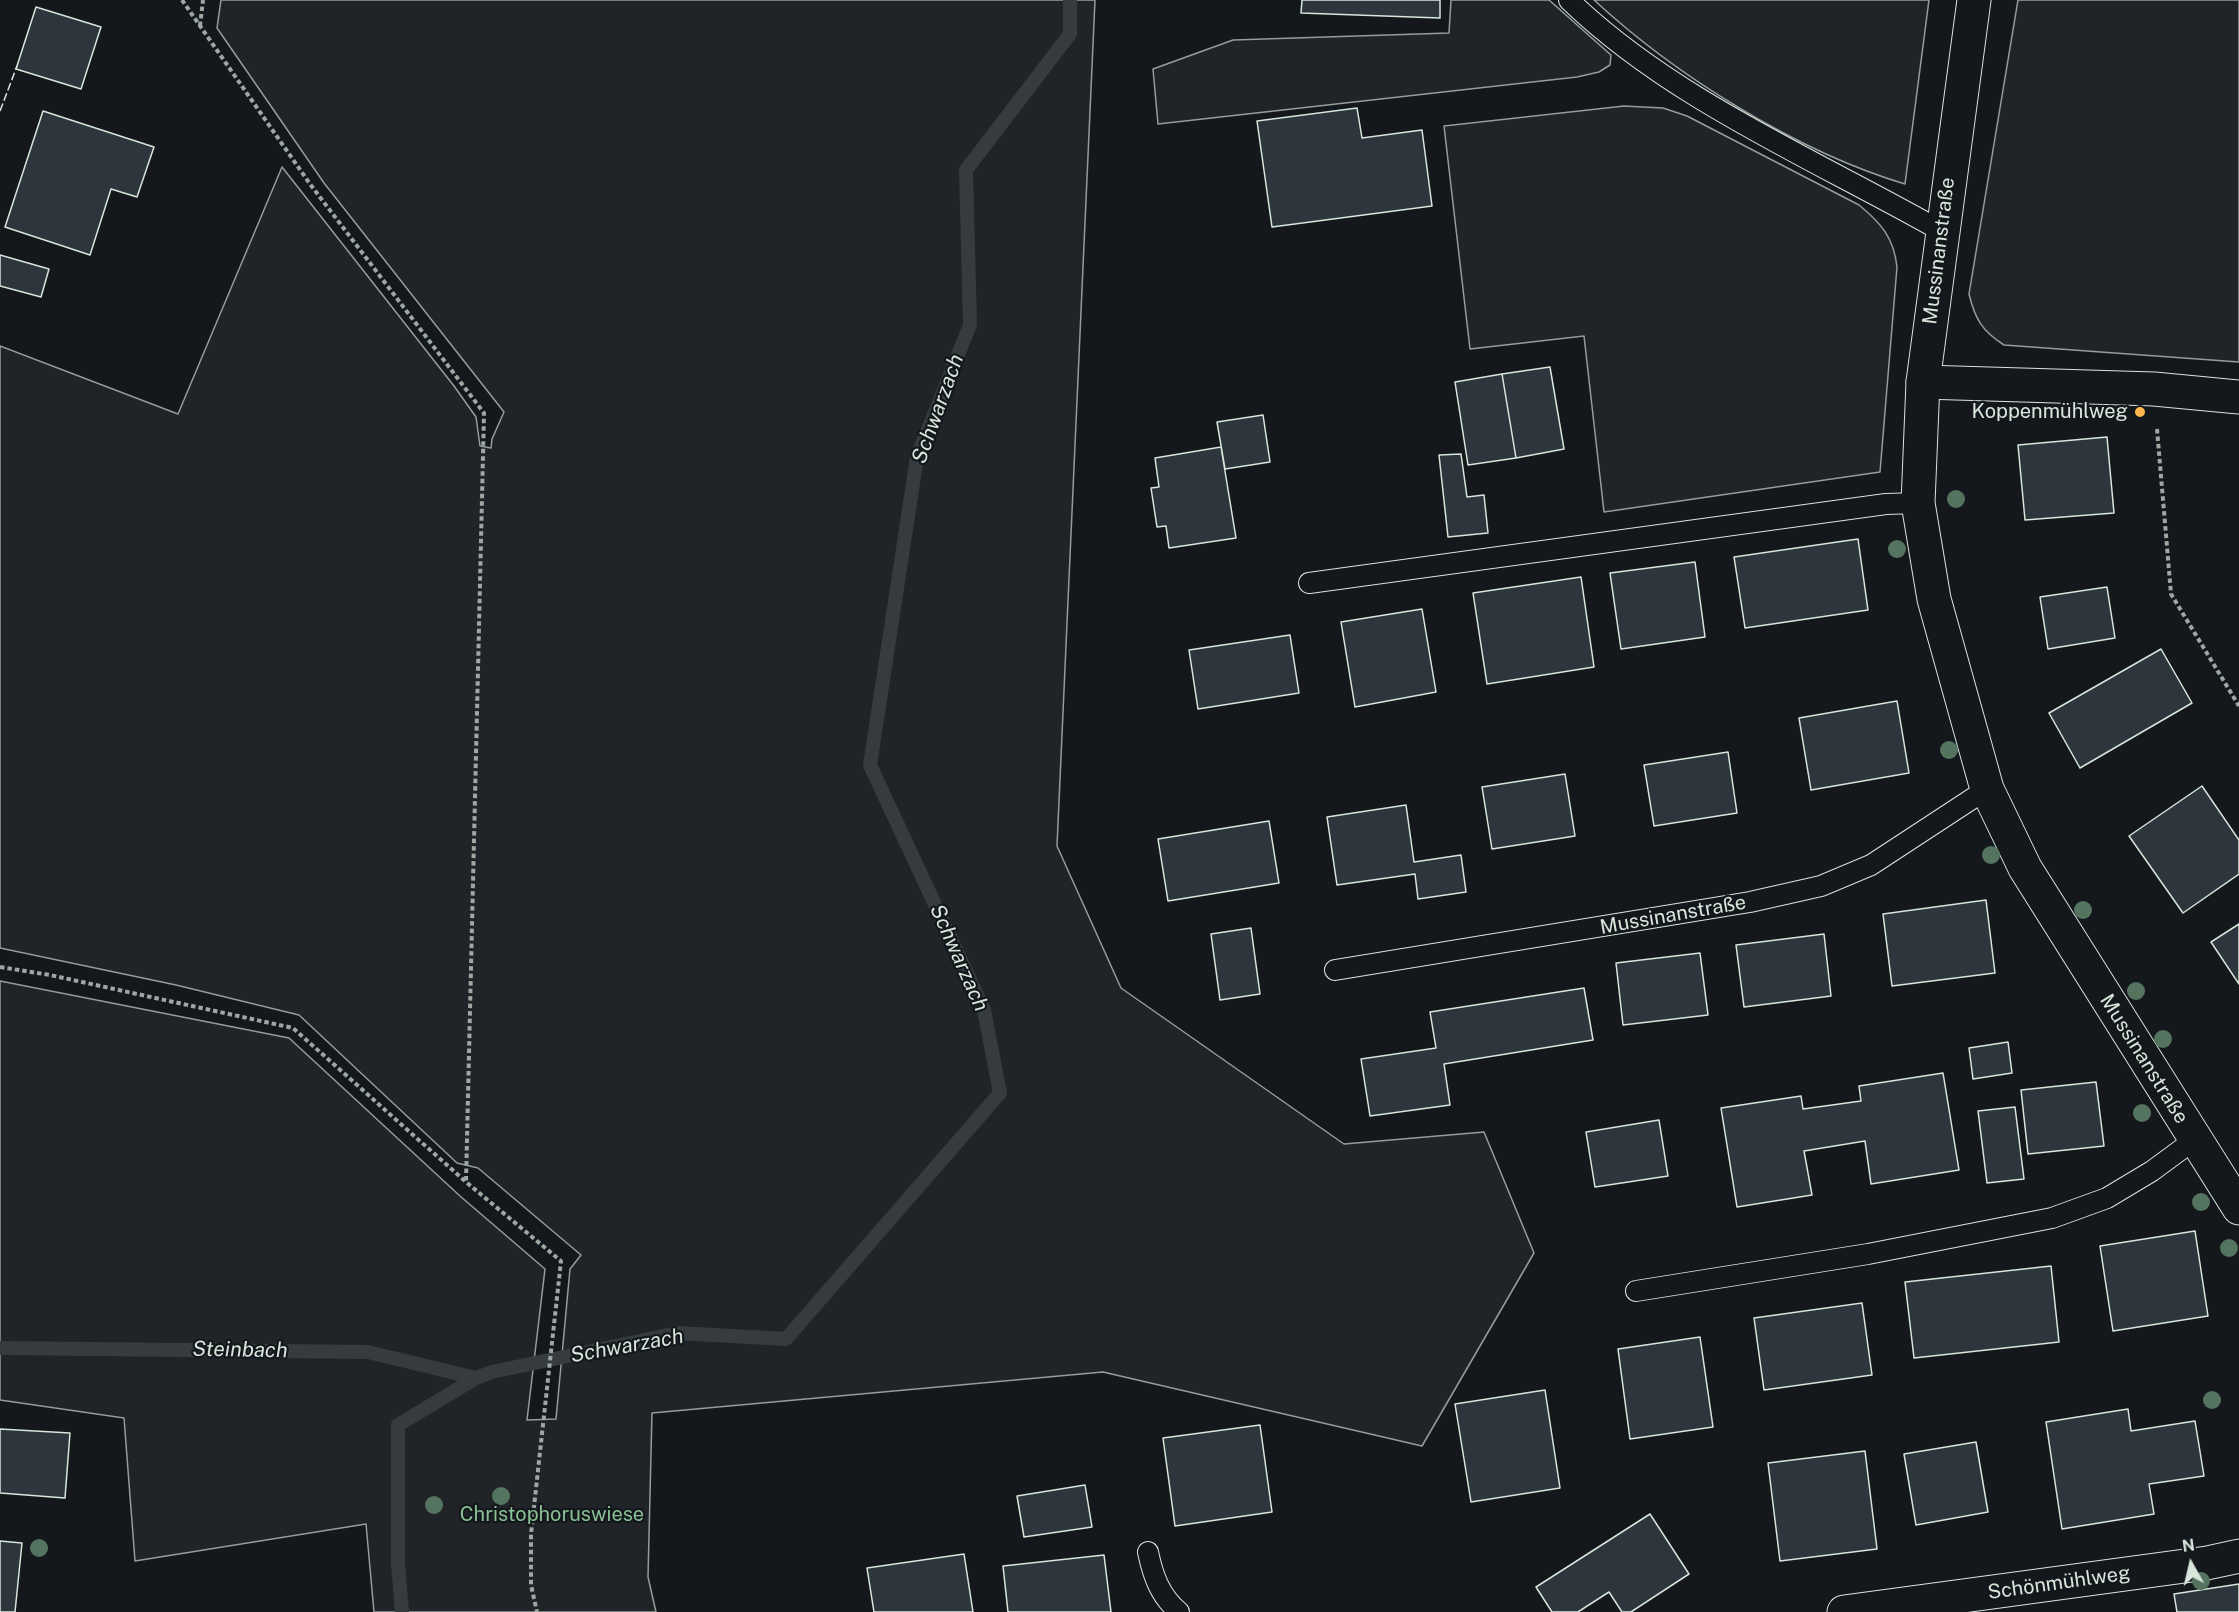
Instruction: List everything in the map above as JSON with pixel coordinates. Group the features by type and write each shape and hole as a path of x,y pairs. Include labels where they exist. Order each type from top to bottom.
{"street":[{"name":"Mussinanstraße","path":"1974,0 1941,231 1923,382 1918,503 1934,599 1987,789 2025,868 2194,1140 2239,1208"},
{"path":"1923,382 2154,389 2239,397"},
{"name":"Schönmühlweg","path":"1844,1612 2207,1563 2239,1556"}],"lane":[{"path":"1569,0 1602,32 1704,101 1941,231"},
{"path":"1309,583 1886,504 1918,503"},
{"name":"Mussinanstraße","path":"1335,970 1750,902 1821,886 1871,865 1987,789"},
{"name":"Mussinanstraße","path":"1636,1291 1868,1254 2052,1218 2107,1198 2152,1171 2194,1140"},
{"path":"1148,1552 1153,1576 1159,1589 1179,1612"}],"path":[{"path":"182,0 310,184 484,413 486,439 466,1182"},
{"path":"200,26 203,0"},
{"path":"2154,389 2171,594 2239,706"},
{"path":"0,967 178,1002 293,1028 466,1182 561,1261 531,1534 531,1584 537,1612"}],"green space":[{"name":"Christophoruswiese","path":"221,0 1095,0 1057,846 1121,988 1344,1144 1484,1132 1534,1253 1422,1446 1103,1372 652,1413 648,1577 656,1612 374,1612 366,1524 135,1561 124,1418 0,1400 0,981 289,1038 460,1196 545,1269 527,1420 556,1419 570,1269 581,1255 478,1168 457,1163 299,1015 176,985 0,948 0,346 178,414 282,167 476,417 480,446 491,448 492,439 504,412 324,183 217,28"},
{"path":"1451,0 1549,0 1611,55 1610,65 1599,72 1577,77 1158,124 1153,69 1233,40 1449,33"},
{"path":"1594,0 1929,0 1905,184 1864,170 1823,152 1740,109 1662,56"},
{"path":"2018,0 2239,0 2239,362 2004,345 1980,324 1969,294"},
{"path":"1624,106 1663,108 1687,116 1859,205 1885,232 1893,248 1897,267 1880,472 1604,512 1584,336 1470,349 1444,126"}],"building":[{"path":"1302,0 1440,0 1440,18 1301,13"},
{"path":"36,7 101,27 81,89 16,69"},
{"path":"1357,108 1362,138 1422,130 1432,206 1272,227 1257,121"},
{"path":"43,111 154,147 137,197 111,189 90,255 5,227"},
{"path":"0,255 49,269 41,297 0,286"},
{"path":"1550,367 1564,449 1516,458 1502,374"},
{"path":"1502,374 1516,458 1468,465 1455,382"},
{"path":"1263,415 1270,462 1225,469 1217,422"},
{"path":"2107,437 2114,513 2025,520 2018,445"},
{"path":"1221,447 1236,538 1169,548 1166,526 1157,527 1151,488 1159,487 1155,458"},
{"path":"1461,454 1467,497 1484,495 1488,533 1448,537 1439,455"},
{"path":"1858,539 1868,610 1745,628 1734,557"},
{"path":"1695,562 1705,637 1621,649 1610,573"},
{"path":"1581,577 1594,667 1487,684 1473,593"},
{"path":"2107,587 2115,638 2048,649 2040,597"},
{"path":"1422,609 1436,692 1355,707 1341,622"},
{"path":"1290,635 1299,693 1198,709 1189,650"},
{"path":"2161,649 2192,703 2080,768 2049,713"},
{"path":"1897,701 1909,773 1811,790 1799,718"},
{"path":"1728,752 1737,813 1654,826 1644,765"},
{"path":"1565,774 1575,836 1492,849 1482,787"},
{"path":"2202,786 2239,840 2239,874 2183,913 2129,836"},
{"path":"1406,805 1414,862 1461,855 1466,892 1418,899 1415,874 1337,885 1327,817"},
{"path":"1269,821 1279,883 1168,901 1158,839"},
{"path":"1986,900 1995,973 1892,986 1883,914"},
{"path":"2239,924 2239,984 2211,942"},
{"path":"1251,928 1260,994 1220,1000 1211,934"},
{"path":"1824,934 1831,996 1744,1007 1736,945"},
{"path":"1700,953 1708,1015 1623,1025 1616,963"},
{"path":"1584,988 1593,1040 1444,1064 1450,1105 1370,1116 1361,1059 1436,1048 1430,1012"},
{"path":"2008,1042 2012,1073 1973,1079 1969,1048"},
{"path":"1943,1073 1959,1170 1871,1184 1865,1141 1804,1151 1812,1195 1737,1207 1721,1108 1801,1096 1803,1109 1861,1101 1859,1086"},
{"path":"2096,1082 2104,1146 2028,1154 2021,1090"},
{"path":"2015,1107 2024,1179 1987,1183 1978,1111"},
{"path":"1659,1120 1668,1176 1595,1187 1586,1132"},
{"path":"2195,1231 2208,1316 2113,1331 2100,1246"},
{"path":"2051,1266 2059,1342 1914,1358 1905,1282"},
{"path":"1862,1303 1872,1375 1764,1390 1754,1318"},
{"path":"1700,1337 1713,1427 1630,1439 1618,1349"},
{"path":"1545,1390 1560,1488 1471,1502 1455,1404"},
{"path":"2128,1409 2131,1431 2195,1421 2204,1476 2149,1484 2154,1514 2062,1529 2046,1422"},
{"path":"1260,1425 1272,1512 1175,1526 1163,1438"},
{"path":"0,1429 70,1433 65,1498 0,1493"},
{"path":"1976,1442 1988,1512 1916,1525 1904,1454"},
{"path":"1865,1451 1877,1549 1780,1561 1768,1463"},
{"path":"1085,1485 1092,1527 1024,1537 1017,1496"},
{"path":"1650,1514 1689,1574 1631,1612 1622,1612 1609,1592 1578,1612 1552,1612 1536,1587"},
{"path":"0,1541 22,1543 15,1612 0,1612"},
{"path":"964,1554 973,1612 874,1612 867,1568"},
{"path":"1104,1555 1111,1612 1008,1612 1003,1566"},
{"path":"2239,1584 2239,1612 2177,1612 2174,1594"}],"waterway":[{"name":"Schwarzach","path":"402,1612 398,1564 398,1425 476,1378 492,1372 677,1333 786,1339 1000,1093 984,1010 870,765 917,457 970,325 966,170 1070,34 1070,0"},
{"name":"Steinbach","path":"0,1348 368,1352 476,1378"}],"fence":[{"path":"0,111 17,66"}],"place":[{"name":"Koppenmühlweg","path":"2140,412"}]}
